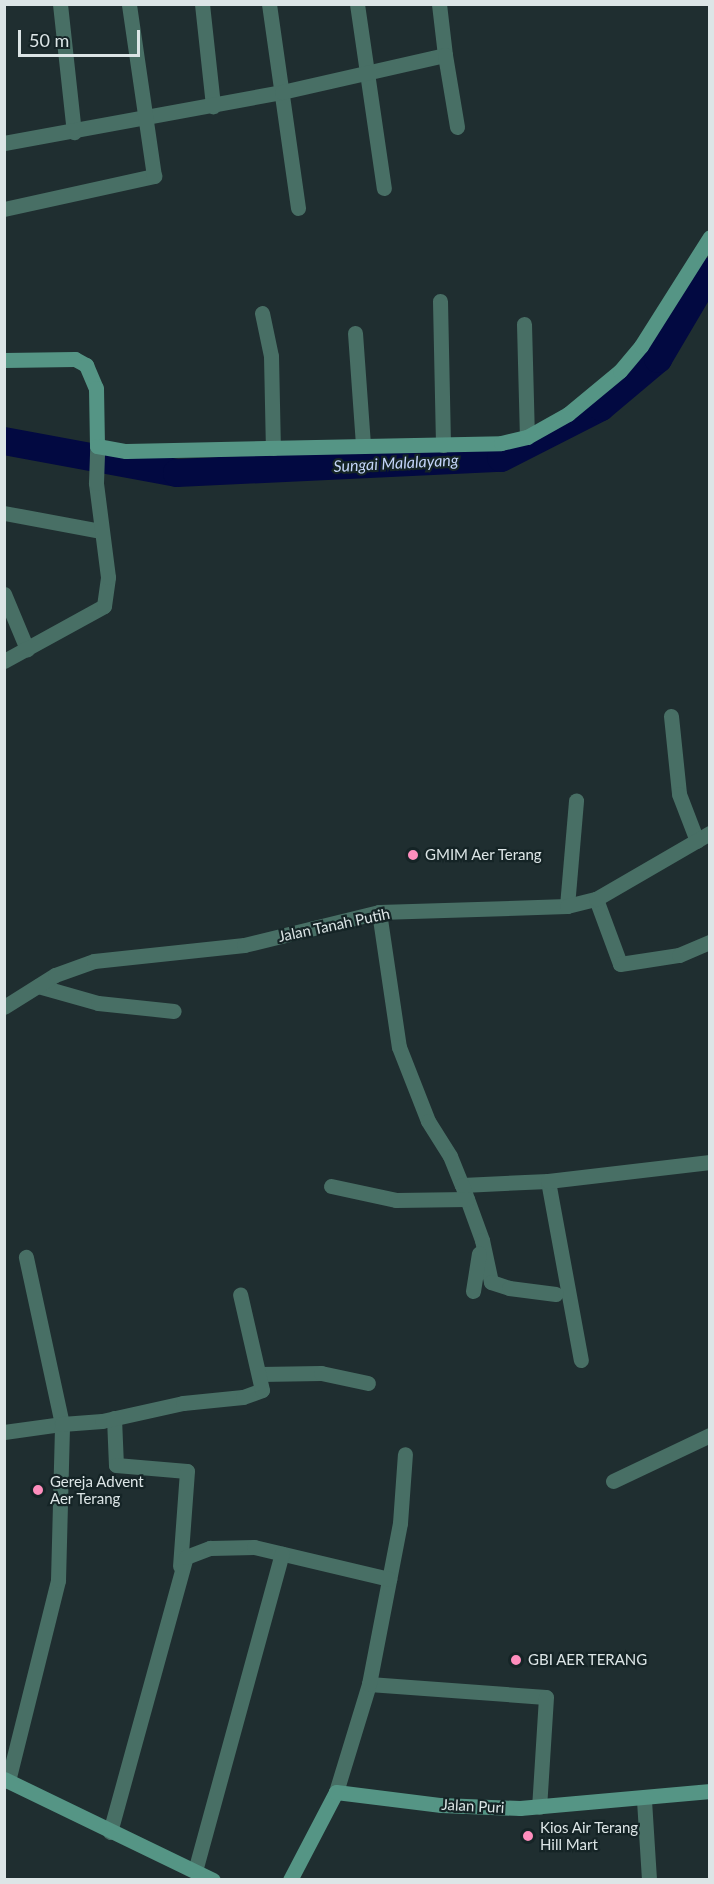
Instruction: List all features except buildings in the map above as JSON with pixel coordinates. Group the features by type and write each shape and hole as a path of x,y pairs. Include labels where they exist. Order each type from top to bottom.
{"street":[{"path":"60,4 74,132"},
{"path":"4,209 152,179 156,169 144,119 129,4"},
{"path":"202,4 213,106"},
{"path":"269,4 298,208"},
{"path":"357,4 365,74 384,188"},
{"path":"439,4 457,127"},
{"path":"4,143 213,106 445,55"},
{"path":"97,449 126,451 443,445 501,443 527,437 568,414 620,371 641,346 710,237"},
{"path":"440,300 443,445"},
{"path":"262,313 270,349 273,448"},
{"path":"524,324 527,437"},
{"path":"356,333 363,446"},
{"path":"4,360 75,359 86,365 96,388 96,483 108,578 104,606 4,661"},
{"path":"4,513 101,531"},
{"path":"4,594 27,649"},
{"path":"671,716 679,794 703,837"},
{"path":"567,906 576,800"},
{"name":"Jalan Tanah Putih","path":"4,1007 70,968 94,961 244,945 379,912 567,906 596,899 703,837"},
{"path":"596,899 620,964 679,955 710,942"},
{"path":"379,912 399,1047 428,1121 450,1156 482,1240 491,1282 509,1288 556,1294"},
{"path":"38,986 98,1003 174,1011"},
{"path":"331,1185 396,1200 710,1162"},
{"path":"548,1181 581,1360"},
{"path":"472,1291 482,1240"},
{"path":"26,1257 62,1424 58,1580 6,1780 213,1880"},
{"path":"4,1432 114,1418 183,1403 255,1395 262,1390 260,1374 240,1294"},
{"path":"260,1374 321,1373 368,1383"},
{"path":"110,1832 180,1568 187,1471 116,1465 114,1418"},
{"path":"614,1481 710,1435"},
{"path":"290,1880 336,1792 369,1683 389,1579 405,1454"},
{"path":"180,1568 195,1551 210,1548 254,1547 389,1579"},
{"path":"195,1871 282,1554"},
{"path":"369,1683 546,1697 539,1807"},
{"name":"Jalan Puri","path":"336,1792 441,1805 539,1807 644,1800 710,1791"},
{"path":"644,1800 649,1880"}],"waterway":[{"name":"Sungai Malalayang","path":"4,441 177,473 501,458 601,407 658,359 710,271"}],"place":[{"name":"GMIM Aer Terang","path":"413,855"},
{"name":"Gereja Advent Aer Terang","path":"38,1490"},
{"name":"GBI AER TERANG","path":"516,1660"},
{"name":"Kios Air Terang Hill Mart","path":"528,1836"}]}
